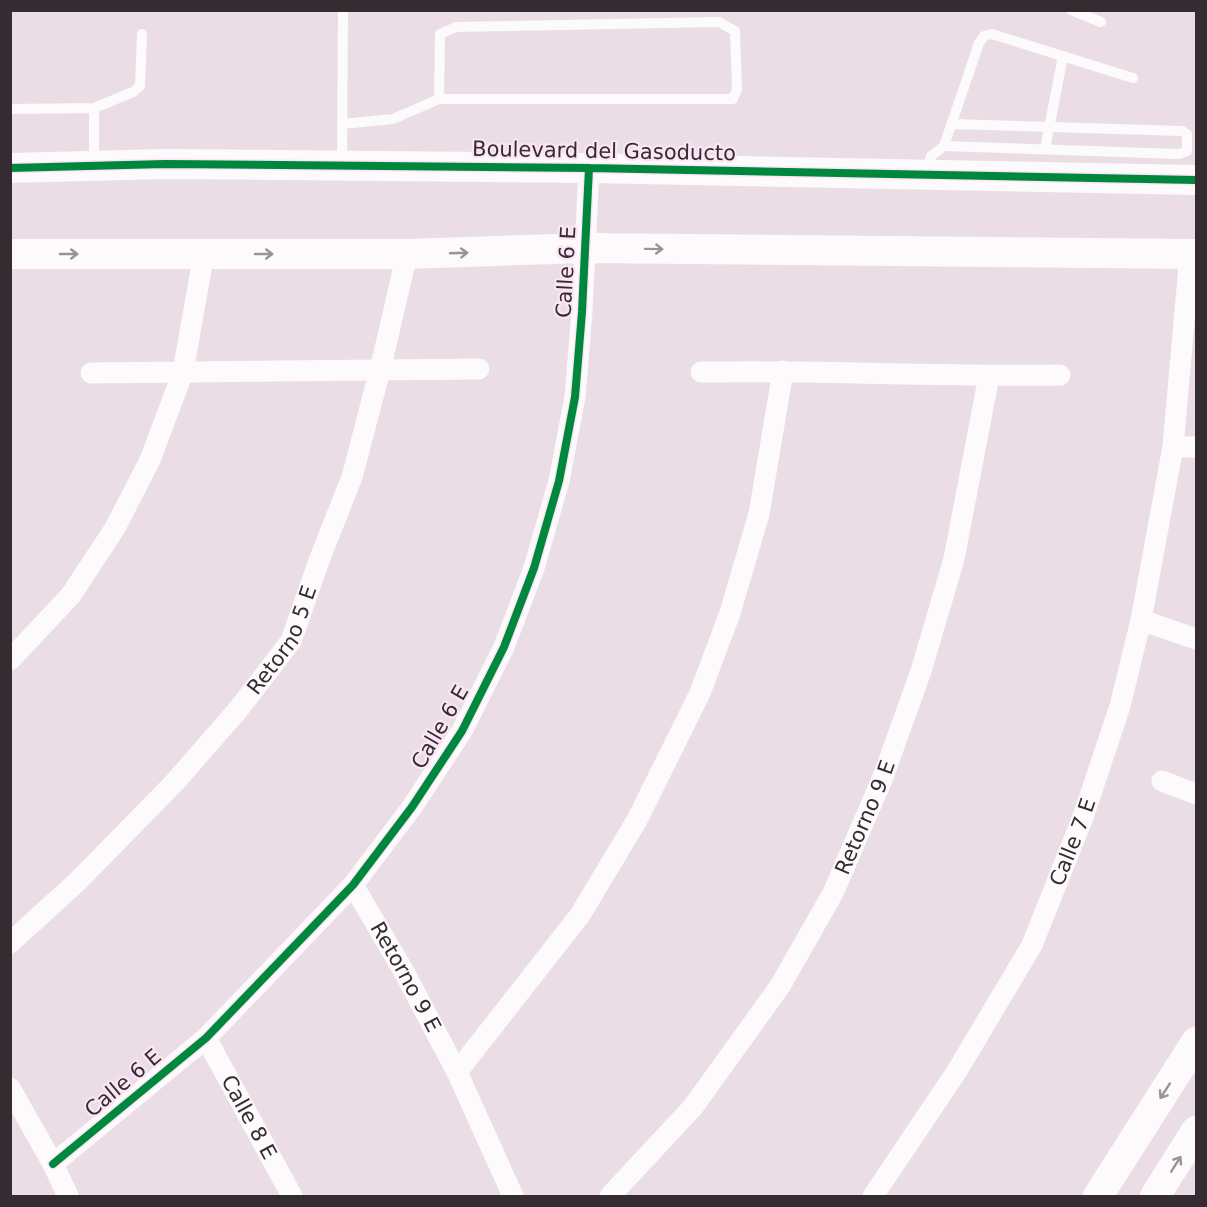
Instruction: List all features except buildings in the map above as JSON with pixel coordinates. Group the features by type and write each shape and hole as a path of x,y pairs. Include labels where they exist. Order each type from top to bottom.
{"street":[{"name":"Boulevard del Gasoducto","path":"10,168 165,164 342,165 1197,180"},
{"name":"Calle 6 E","path":"53,1164 206,1038 353,885 412,807 462,731 504,647 534,568 559,481 575,397 586,248 589,168"},
{"path":"10,254 407,254 586,248 1193,254"},
{"path":"10,660 71,595 115,528 150,460 183,372 204,254"},
{"name":"Retorno 5 E","path":"10,943 78,881 175,782 237,711 291,641 352,477 407,254"},
{"name":"Calle 7 E","path":"873,1197 957,1071 1032,945 1083,817 1120,706 1142,620 1173,447 1193,254"},
{"path":"91,372 479,369"},
{"path":"457,1072 580,915 637,820 700,693 730,613 759,514 783,371"},
{"path":"702,372 1060,375"},
{"name":"Retorno 9 E","path":"610,1197 693,1107 780,986 832,893 883,777 924,660 954,559 989,376"},
{"path":"1173,447 1197,447"},
{"path":"1142,620 1197,639"},
{"path":"1162,781 1197,794"},
{"name":"Retorno 9 E","path":"353,885 403,970 457,1072 513,1197"},
{"name":"Calle 8 E","path":"206,1038 292,1197"},
{"path":"1098,1197 1197,1042"},
{"path":"10,1088 53,1164 68,1197"},
{"path":"1155,1197 1197,1131"}],"lane":[{"path":"342,165 343,10"},
{"path":"1071,10 1101,22"},
{"path":"342,124 393,119 439,99 733,99 737,89 735,31 719,22 456,27 440,34 439,99"},
{"path":"10,109 94,108 133,92 140,86 142,34"},
{"path":"925,174 931,156 944,146 984,36 992,34 1133,78"},
{"path":"1045,150 1063,56"},
{"path":"94,108 94,165"},
{"path":"944,146 1179,154 1187,151 1187,134 1182,130 951,124"}],"cycle path":[{"path":"10,168 165,164 589,168 1196,180"},
{"path":"53,1164 206,1038 353,885 412,807 462,731 504,647 534,568 559,481 575,397 582,312 589,168"}]}
